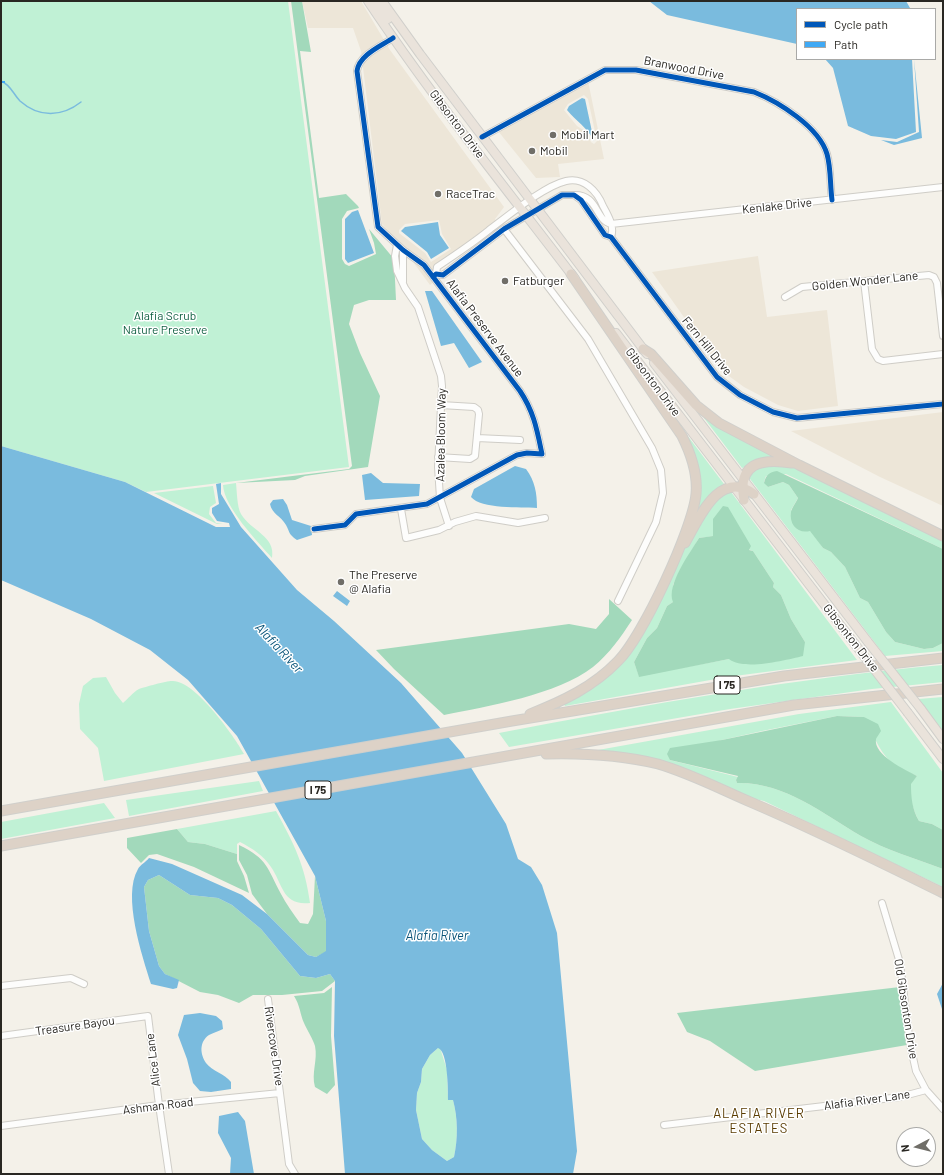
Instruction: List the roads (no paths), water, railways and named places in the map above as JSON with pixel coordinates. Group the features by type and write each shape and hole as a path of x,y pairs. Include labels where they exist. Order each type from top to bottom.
{"highway":[{"path":"571,274 671,418 690,453 696,484 694,504 670,568"},
{"path":"643,349 651,354 696,405 710,416 799,465 943,536"},
{"path":"512,720 555,704 583,690 619,660 635,639 670,568 710,502 719,492 739,484 748,470 760,464 783,462 799,465"},
{"path":"739,484 754,494"},
{"path":"739,484 744,500"},
{"name":"I 75","path":"1,811 512,720 784,676 943,658"},
{"name":"I 75","path":"1,846 794,705 943,689"},
{"path":"519,754 578,752 658,764 686,774 776,813 943,893"}],"main road":[{"name":"Gibsonton Drive","path":"368,1 393,38 526,216 739,484"},
{"path":"375,1 390,21 402,31"},
{"name":"Gibsonton Drive","path":"382,1 402,31 643,349 739,484"},
{"path":"393,38 404,42 430,74 446,89"},
{"name":"Gibsonton Drive","path":"754,494 943,739"},
{"name":"Gibsonton Drive","path":"744,500 943,759"}],"street":[{"name":"Alafia Preserve Avenue","path":"393,38 363,58 357,71 378,227 397,245 424,265 434,275 530,406 535,420 542,454 527,453 517,455 440,498"},
{"name":"Branwood Drive","path":"482,137 605,70 618,68 644,71 754,92 772,99 805,124 820,139 827,154 832,200"},
{"path":"611,224 606,221 589,198 581,194 562,195 504,229 443,275 434,275 438,267 520,207 566,181 586,184 597,192 611,224 613,231 611,237"},
{"name":"Kenlake Drive","path":"611,224 943,187"},
{"name":"Fern Hill Drive","path":"574,194 581,200 605,235 611,237 717,377 740,395 784,416 811,418 943,404"},
{"path":"504,229 588,339 652,448 661,470 663,493 656,522 618,601"},
{"name":"Azalea Bloom Way","path":"397,245 395,256 397,271 402,284 418,307 438,366 442,386 438,457 440,498 449,526"},
{"path":"402,284 403,250"},
{"name":"Golden Wonder Lane","path":"785,297 802,287 922,274 934,277 937,283 943,336"},
{"path":"864,281 872,349 878,359 884,361 943,354"},
{"path":"438,457 472,459 476,453 479,414 476,408 469,406 441,405"},
{"path":"477,438 520,440"},
{"path":"314,529 345,525 356,514 401,509 427,504 440,498"},
{"path":"401,509 406,538 439,530 476,516 518,523 545,518"},
{"name":"Old Gibsonton Drive","path":"882,903 900,963 910,1044 916,1070 926,1090 943,1109"},
{"path":"1,986 71,978 84,984"},
{"name":"Rivercove Drive","path":"268,999 280,1093"},
{"name":"Treasure Bayou","path":"1,1036 148,1016"},
{"name":"Alice Lane","path":"148,1016 169,1174"},
{"name":"Alafia River Lane","path":"664,1125 900,1097 926,1090"},
{"path":"280,1093 289,1164 295,1174"},
{"name":"Ashman Road","path":"1,1126 159,1105 280,1093"}],"water":[{"path":"649,1 906,1 910,8 796,8 796,44 667,15"},
{"path":"826,60 912,60 916,132 896,139 871,136 848,126 833,68"},
{"path":"914,60 922,138 894,145 881,140 897,142 919,132"},
{"path":"582,98 585,99 594,141 585,128 567,110 569,106"},
{"path":"358,210 374,253 348,263 345,259 345,219 352,212"},
{"path":"438,222 440,235 449,248 431,259 427,252 401,231 405,227"},
{"path":"425,291 432,291 482,362 469,368 454,343 441,346"},
{"name":"Alafia River","path":"1,446 125,482 216,527 230,527 229,523 217,521 212,513 212,508 219,504 216,484 221,483 221,494 241,527 297,590 334,621 401,683 462,753 506,824 518,859 531,867 542,885 557,933 577,1151 573,1174 345,1174 334,1036 335,981 330,974 316,978 300,976 261,929 232,905 218,898 190,895 159,875 148,880 144,887 149,931 159,966 165,974 179,980 177,988 173,989 151,984 135,926 132,894 138,869 149,858 172,864 242,895 267,914 308,955 316,957 326,951 326,921 315,876 237,736 188,680 150,650 91,619 1,580","holes":["438,1048 441,1051 446,1063 448,1100 453,1100 457,1121 457,1136 454,1157 447,1161 432,1150 422,1139 416,1110 417,1093 421,1082 422,1069 430,1055"]},
{"path":"515,466 526,469 532,478 537,497 537,508 483,504 471,497 474,489"},
{"path":"371,473 383,483 420,484 419,496 365,500 362,475"},
{"path":"283,499 287,505 292,520 311,526 312,535 297,540 294,538 270,504 273,500"},
{"path":"337,591 350,601 347,606 333,596"},
{"path":"943,983 943,1012 937,994"},
{"path":"200,1013 216,1016 222,1021 223,1029 209,1035 203,1041 202,1052 206,1063 231,1082 231,1089 211,1092 200,1091 193,1083 187,1059 178,1035 184,1015"},
{"path":"238,1112 245,1121 254,1174 230,1174 231,1158 218,1133 219,1116"}],"waterway":[{"path":"1,81 10,87 20,101 27,107 43,113 50,114 66,111 81,102"}],"place":[{"name":"Mobil Mart","path":"553,135"},
{"name":"Mobil","path":"532,151"},
{"name":"RaceTrac","path":"438,194"},
{"name":"Fatburger","path":"505,281"},
{"name":"The Preserve @ Alafia","path":"341,582"}],"district":[{"name":"ALAFIA RIVER ESTATES","path":"759,1122"}],"park label":[{"name":"Alafia Scrub Nature Preserve","path":"165,323"}]}
